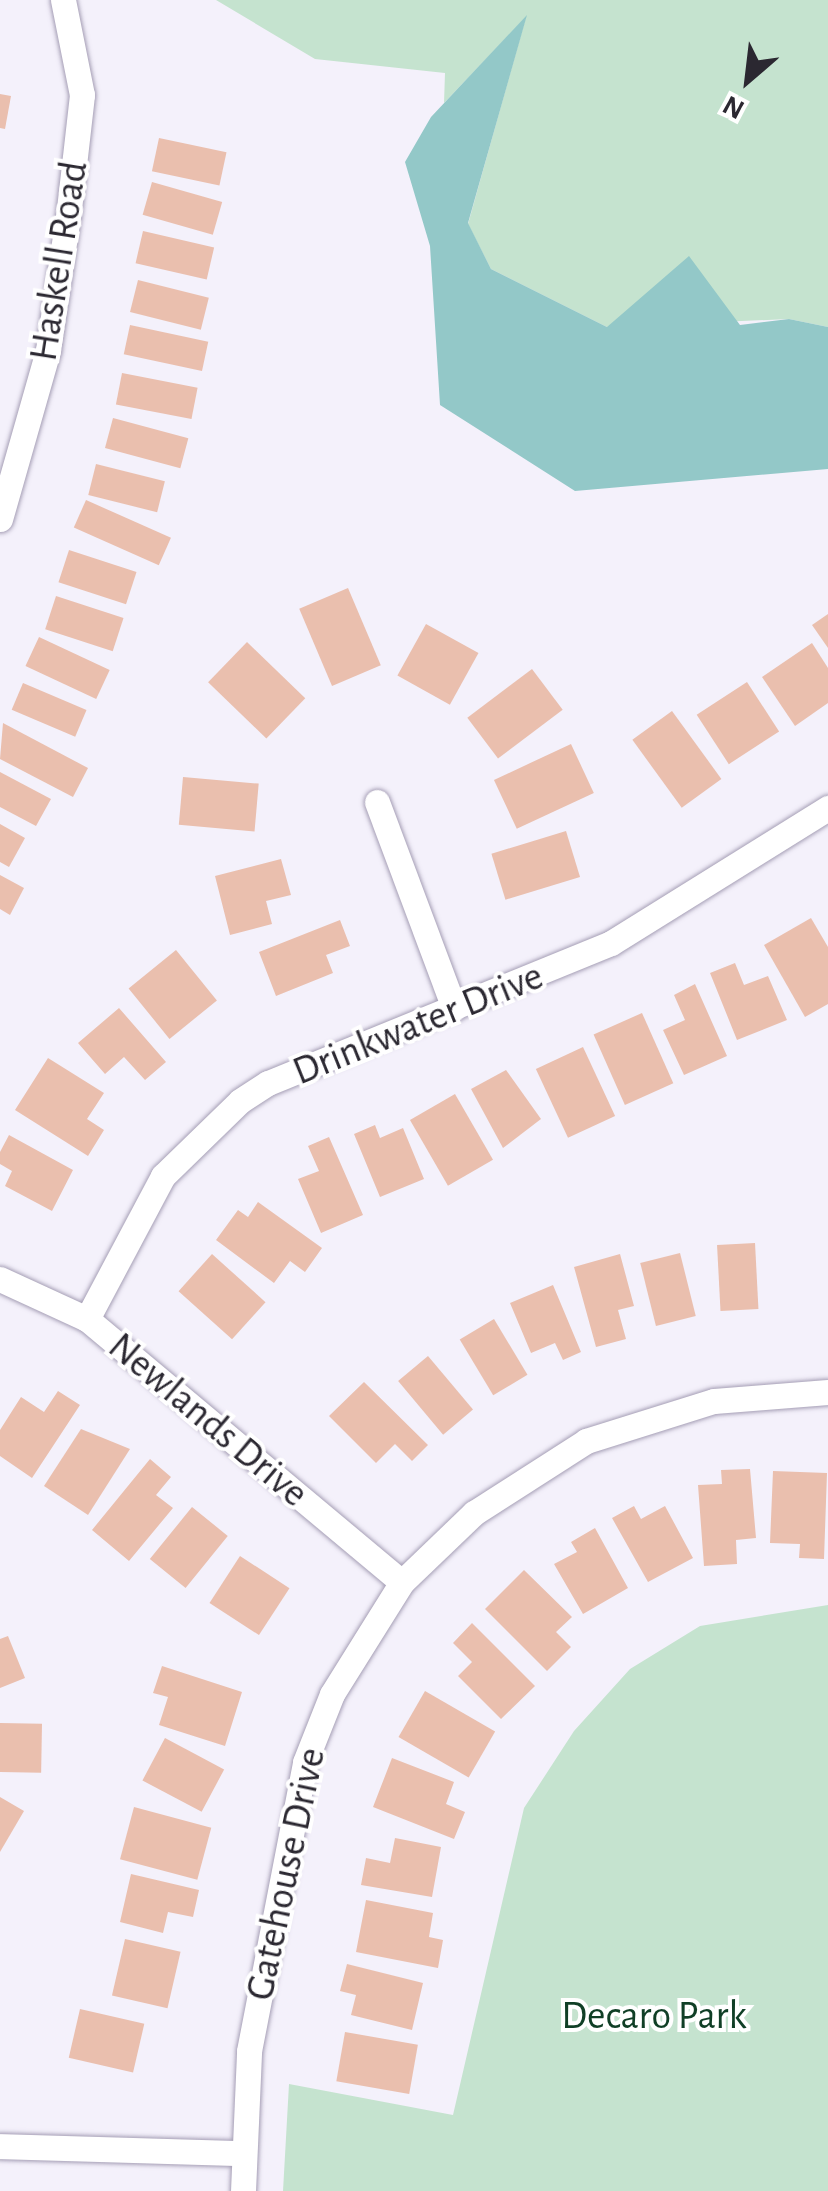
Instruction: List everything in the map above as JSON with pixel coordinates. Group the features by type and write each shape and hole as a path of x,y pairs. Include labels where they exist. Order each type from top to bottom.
{"street":[{"name":"Haskell Road","path":"0,518 48,350 73,177 82,95 64,0"},
{"path":"378,802 454,1008"},
{"name":"Drinkwater Drive","path":"87,1318 163,1176 219,1116 268,1083 648,925 828,808"},
{"name":"Newlands Drive","path":"0,1279 87,1318 402,1582"},
{"name":"Gatehouse Drive","path":"243,2191 240,2153 249,2051 305,1762 349,1662 402,1582 474,1513 586,1441 714,1401 828,1392"},
{"path":"0,2146 240,2153"}],"green space":[{"path":"216,0 828,0 828,327 789,319 607,327 491,269 468,224 526,17 444,103 445,73 315,59"},
{"name":"Decaro Park","path":"828,1605 828,2191 283,2191 289,2084 453,2115 524,1808 574,1731 630,1669 700,1626"}],"shaded area":[{"path":"527,15 468,223 491,269 607,327 689,256 740,325 789,319 828,327 828,469 575,491 440,405 430,246 405,162 431,117"}],"building":[{"path":"0,94 11,96 5,129 0,128"},
{"path":"159,138 226,152 219,186 152,171"},
{"path":"152,182 222,202 213,235 143,215"},
{"path":"143,231 214,247 207,280 136,263"},
{"path":"138,280 209,298 201,330 130,312"},
{"path":"130,325 208,342 202,371 124,354"},
{"path":"122,373 198,388 191,419 116,404"},
{"path":"113,418 188,438 180,468 105,448"},
{"path":"96,464 165,481 157,512 88,495"},
{"path":"86,500 171,538 159,565 74,527"},
{"path":"69,550 137,572 126,604 58,582"},
{"path":"348,588 381,665 332,686 299,609"},
{"path":"56,596 124,618 113,651 45,629"},
{"path":"828,614 828,648 812,625"},
{"path":"426,624 478,653 450,705 397,676"},
{"path":"39,637 110,670 96,699 25,666"},
{"path":"247,642 305,698 266,739 208,682"},
{"path":"812,643 828,668 828,703 795,726 762,677"},
{"path":"532,669 563,710 498,758 467,718"},
{"path":"747,682 779,731 729,764 697,715"},
{"path":"23,683 87,710 75,737 12,710"},
{"path":"672,711 721,779 682,808 632,740"},
{"path":"3,723 88,768 73,797 0,759"},
{"path":"571,744 594,793 517,829 494,780"},
{"path":"0,772 51,799 36,826 0,807"},
{"path":"183,777 259,784 255,831 179,825"},
{"path":"0,824 25,838 9,867 0,862"},
{"path":"566,831 580,877 505,900 491,854"},
{"path":"281,859 291,895 266,901 272,924 230,935 215,876"},
{"path":"0,875 24,888 10,915 0,909"},
{"path":"811,918 828,947 828,1004 805,1017 764,945"},
{"path":"340,920 350,946 326,955 333,973 276,996 259,952"},
{"path":"176,950 217,1001 169,1039 129,988"},
{"path":"735,963 744,985 768,976 787,1020 737,1040 710,973"},
{"path":"695,984 727,1056 684,1075 663,1030 685,1020 674,995"},
{"path":"119,1008 166,1062 145,1080 124,1057 105,1074 78,1043"},
{"path":"642,1013 673,1083 625,1105 594,1035"},
{"path":"583,1047 615,1116 568,1138 536,1069"},
{"path":"48,1058 104,1093 87,1119 104,1130 88,1156 15,1110"},
{"path":"506,1070 541,1119 503,1148 471,1089"},
{"path":"455,1094 493,1160 448,1186 410,1120"},
{"path":"375,1125 380,1138 403,1128 424,1179 380,1197 354,1134"},
{"path":"9,1135 73,1170 52,1211 5,1186 12,1171 0,1164 0,1152"},
{"path":"329,1137 363,1215 321,1233 298,1179 319,1171 308,1146"},
{"path":"258,1202 322,1248 305,1272 290,1261 274,1283 216,1240 238,1210 248,1217"},
{"path":"755,1243 758,1309 721,1311 717,1245"},
{"path":"680,1253 696,1316 656,1326 640,1263"},
{"path":"212,1254 266,1302 232,1339 179,1291"},
{"path":"620,1254 634,1306 618,1310 626,1339 596,1347 574,1267"},
{"path":"553,1285 581,1352 563,1360 555,1343 531,1353 510,1303"},
{"path":"494,1319 527,1375 493,1395 460,1340"},
{"path":"428,1356 473,1410 443,1435 398,1381"},
{"path":"364,1382 428,1445 412,1461 395,1444 376,1463 329,1416"},
{"path":"58,1391 80,1405 32,1478 0,1456 0,1430 21,1397 44,1412"},
{"path":"81,1429 130,1449 88,1515 44,1486"},
{"path":"150,1459 171,1477 156,1495 173,1508 129,1561 92,1530"},
{"path":"750,1469 756,1538 736,1540 737,1564 704,1566 698,1485 722,1484 721,1470"},
{"path":"773,1471 827,1473 824,1559 799,1558 800,1544 770,1543"},
{"path":"634,1506 641,1519 665,1506 693,1558 648,1582 612,1518"},
{"path":"192,1507 228,1536 186,1588 150,1559"},
{"path":"595,1528 628,1588 583,1614 554,1564 577,1552 571,1542"},
{"path":"240,1556 289,1588 259,1635 210,1603"},
{"path":"524,1570 572,1617 556,1632 571,1647 547,1671 485,1609"},
{"path":"472,1623 535,1686 501,1719 458,1676 472,1662 453,1643"},
{"path":"8,1636 25,1678 0,1688 0,1639"},
{"path":"162,1666 242,1692 225,1746 159,1725 168,1697 153,1693"},
{"path":"425,1691 495,1732 469,1777 398,1737"},
{"path":"0,1723 42,1724 41,1773 0,1772"},
{"path":"165,1738 224,1769 202,1812 142,1780"},
{"path":"392,1758 454,1782 446,1804 465,1812 454,1839 373,1807"},
{"path":"0,1797 24,1811 0,1852"},
{"path":"134,1807 211,1828 197,1880 120,1859"},
{"path":"395,1838 441,1847 432,1897 361,1885 366,1858 390,1863"},
{"path":"131,1874 199,1890 193,1917 168,1912 163,1933 120,1922"},
{"path":"366,1900 433,1913 429,1937 443,1940 438,1968 356,1952"},
{"path":"125,1939 181,1952 167,2008 112,1996"},
{"path":"347,1964 423,1983 412,2030 351,2015 356,1995 340,1991"},
{"path":"80,2009 144,2024 133,2073 69,2058"},
{"path":"345,2032 418,2045 409,2094 336,2081"}]}
